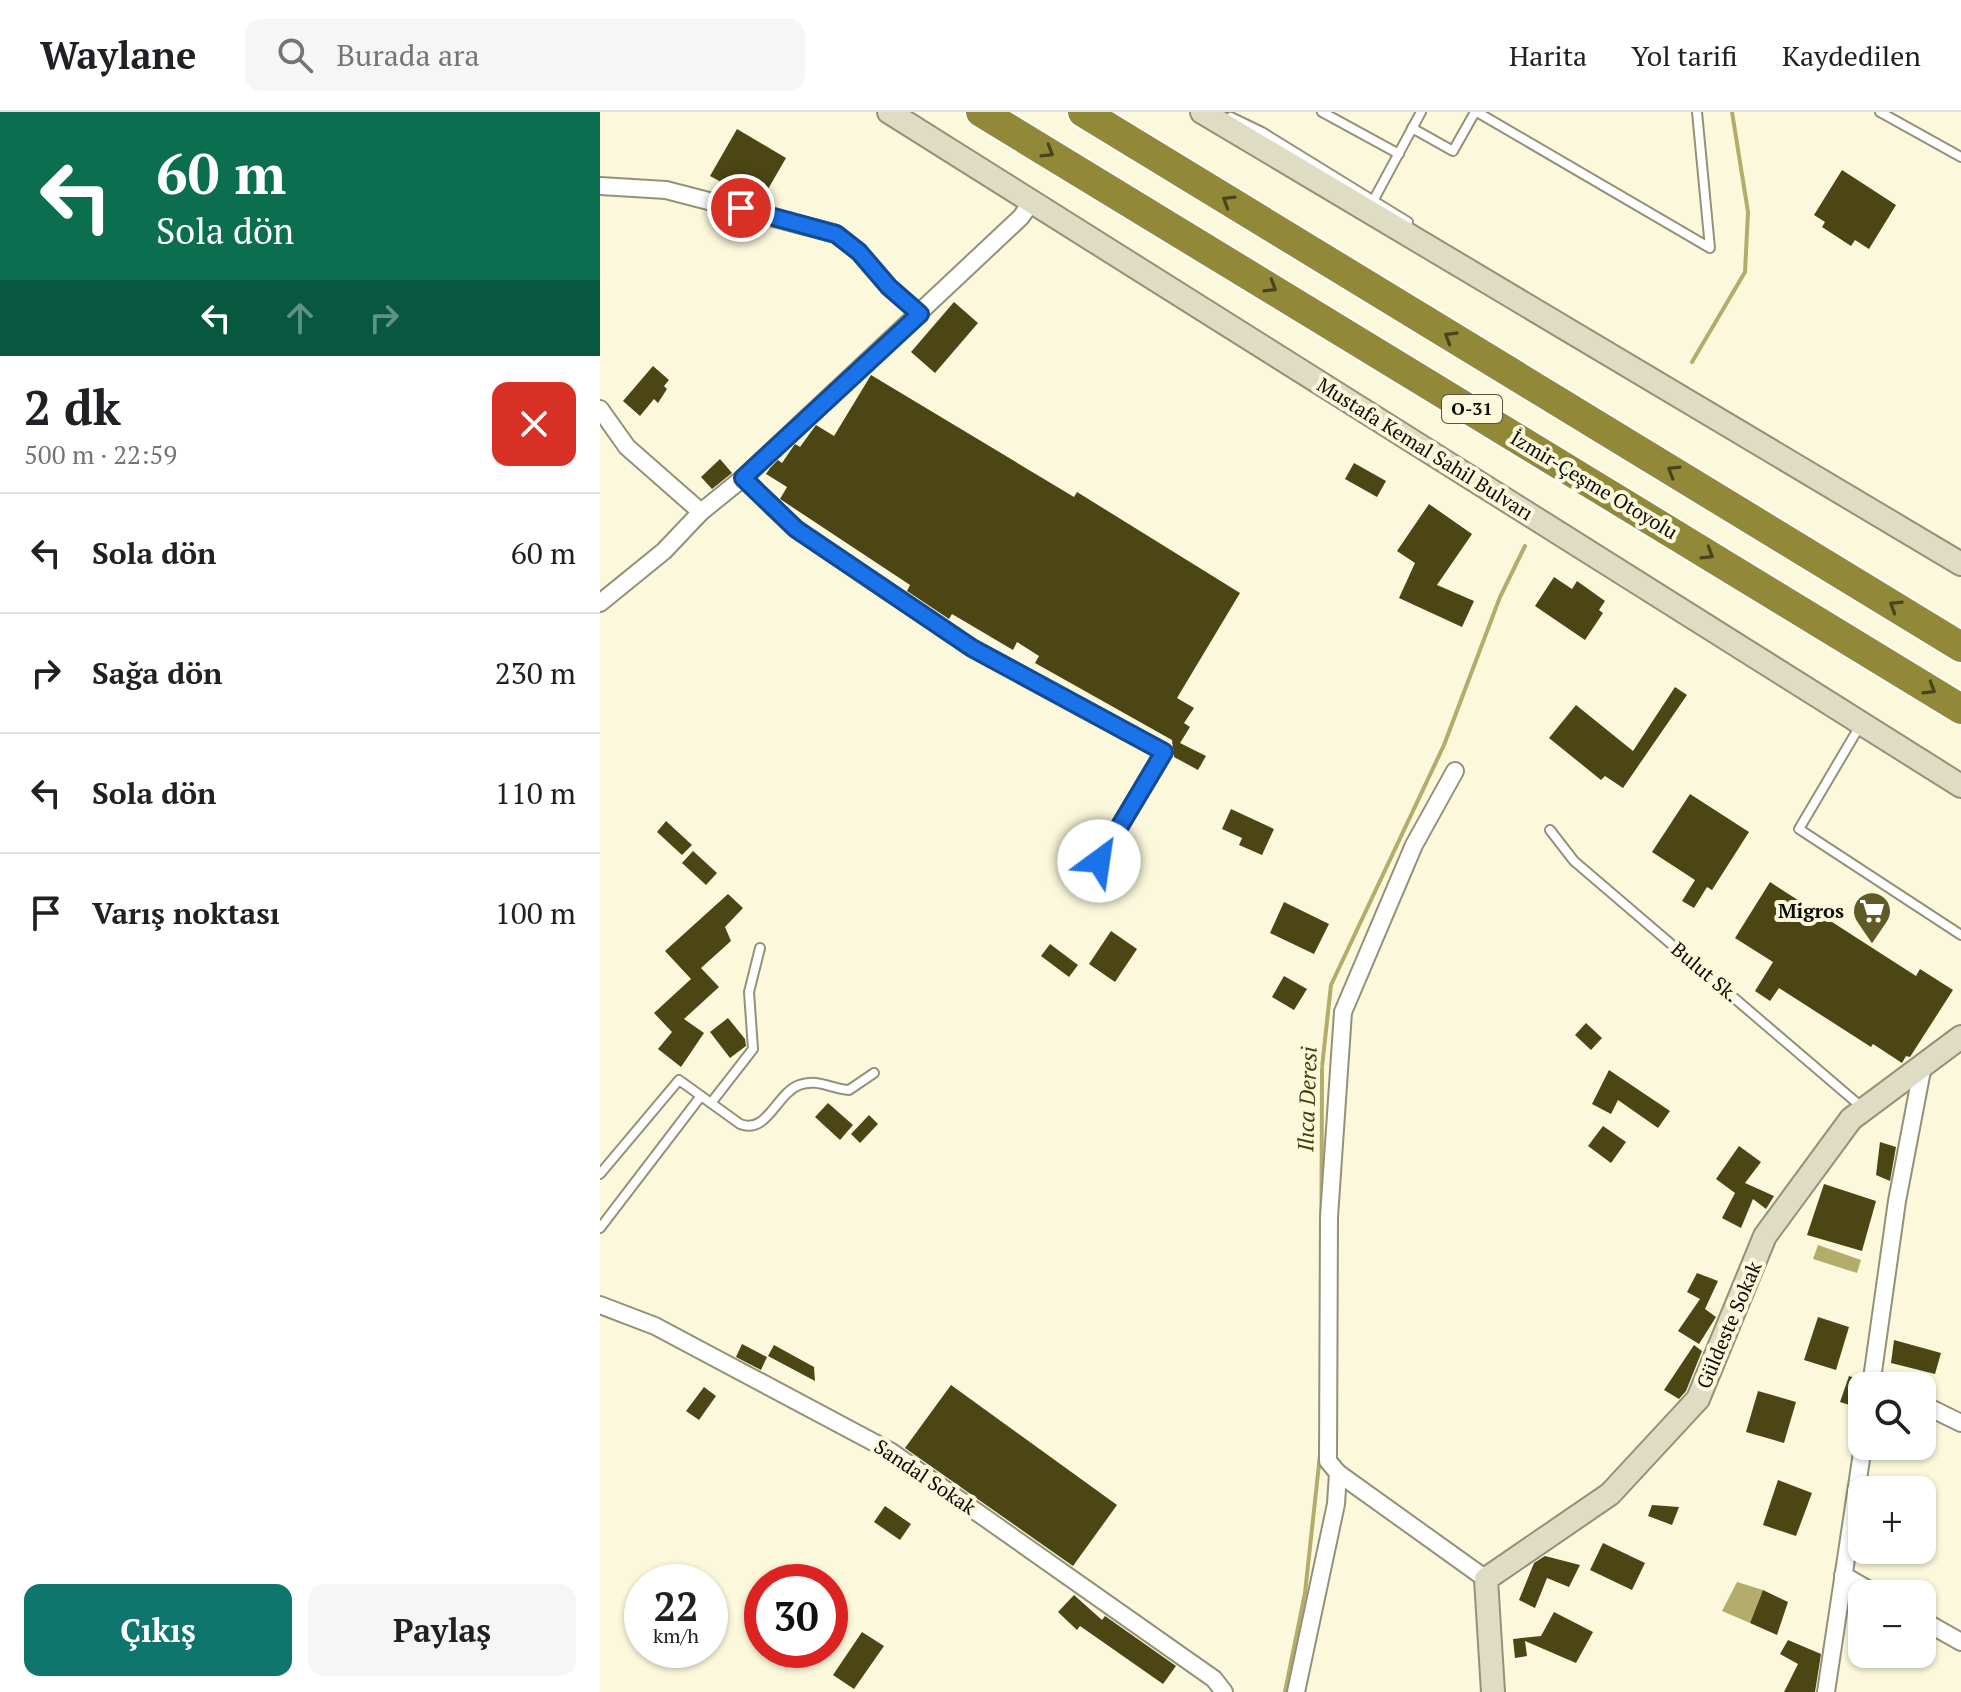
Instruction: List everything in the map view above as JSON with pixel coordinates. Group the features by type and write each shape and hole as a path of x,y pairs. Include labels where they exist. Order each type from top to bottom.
{"highway":[{"name":"İzmir-Çeşme Otoyolu","path":"981,112 1961,709"},
{"name":"O-31","path":"1083,112 1961,647"}],"street":[{"name":"Mustafa Kemal Sahil Bulvarı","path":"889,112 1961,786"},
{"path":"1202,112 1371,206 1522,304 1961,564"},
{"path":"600,186 666,190 836,234 859,252 889,287 920,314"},
{"path":"600,603 664,551 701,512 743,478 920,314 1021,217 1033,200"},
{"path":"600,409 627,447 701,512"},
{"path":"743,478 796,529 972,648 1164,752 1099,861"},
{"path":"1455,771 1414,845 1343,1012 1329,1217 1328,1461 1338,1473 1486,1579 1493,1692"},
{"name":"Güldeste Sokak","path":"1486,1579 1610,1494 1698,1399 1765,1236 1851,1119 1961,1037"},
{"path":"1877,1372 1897,1201 1923,1065"},
{"name":"Sandal Sokak","path":"600,1305 655,1326 890,1451 1214,1679 1224,1692"},
{"path":"1936,1411 1961,1423"},
{"path":"1826,1692 1861,1460"},
{"path":"1296,1692 1336,1504 1338,1473"},
{"path":"1843,1575 1852,1580"},
{"path":"1936,1628 1961,1642"}],"lane":[{"path":"1219,112 1262,132 1371,206 1421,112"},
{"path":"1322,112 1399,154"},
{"path":"1412,128 1453,151 1476,112 1710,248 1697,112"},
{"path":"1880,112 1961,157"},
{"path":"1861,723 1799,829 1961,935"},
{"name":"Bulut Sk.","path":"1550,830 1574,861 1865,1109"},
{"path":"711,1103 753,1049 749,992 760,948"},
{"path":"600,1174 679,1080 740,1124 752,1127 760,1124 794,1087 817,1082 849,1090 874,1073"},
{"path":"600,1228 701,1096"}],"shaded area":[{"path":"1818,1245 1861,1260 1857,1273 1813,1259"},
{"path":"1737,1582 1763,1590 1750,1623 1722,1611"}],"building":[{"path":"737,129 786,158 760,203 710,176"},
{"path":"1842,170 1896,205 1869,249 1855,240 1851,246 1822,227 1825,222 1814,215"},
{"path":"954,302 978,323 935,373 911,352"},
{"path":"653,366 669,380 664,386 667,389 658,403 654,399 640,416 623,401"},
{"path":"871,375 1074,497 1077,492 1240,593 1177,698 1194,708 1184,723 1190,727 1180,743 1206,756 1198,770 1174,757 1172,740 1035,663 1039,656 1017,642 1013,650 952,614 949,619 907,591 910,585 780,499 787,487 766,474 770,468 778,460 782,463 795,444 800,447 816,425 834,436"},
{"path":"720,459 732,473 712,489 701,477"},
{"path":"1354,463 1386,481 1377,497 1345,479"},
{"path":"1429,504 1472,534 1437,585 1474,601 1462,627 1399,598 1415,563 1397,551"},
{"path":"1554,577 1572,589 1577,581 1605,601 1599,610 1603,613 1585,640 1535,606"},
{"path":"1675,687 1687,695 1623,788 1605,776 1601,780 1549,738 1576,705 1633,751"},
{"path":"1690,794 1749,832 1712,890 1707,887 1694,908 1682,901 1695,880 1652,852"},
{"path":"1231,809 1274,829 1262,855 1239,845 1242,838 1222,829"},
{"path":"666,821 692,845 682,855 657,832"},
{"path":"693,851 717,873 706,885 682,863"},
{"path":"1770,882 1916,976 1920,969 1953,990 1910,1057 1906,1056 1902,1063 1873,1044 1871,1047 1779,988 1770,1001 1755,991 1773,962 1735,938"},
{"path":"728,894 743,908 725,927 731,941 701,968 719,987 684,1019 704,1033 681,1067 658,1049 672,1032 654,1013 691,979 665,951"},
{"path":"1284,902 1329,924 1314,954 1270,933"},
{"path":"1111,931 1137,949 1115,982 1089,964"},
{"path":"1050,944 1078,965 1069,977 1041,956"},
{"path":"1284,976 1307,989 1294,1010 1272,997"},
{"path":"728,1018 745,1039 746,1046 730,1058 710,1032"},
{"path":"1586,1023 1602,1038 1591,1050 1575,1035"},
{"path":"1609,1070 1670,1111 1658,1128 1618,1100 1611,1114 1592,1104"},
{"path":"828,1103 853,1125 840,1140 815,1117"},
{"path":"869,1115 878,1124 860,1143 851,1134"},
{"path":"1603,1126 1626,1142 1611,1163 1588,1146"},
{"path":"1880,1142 1896,1147 1890,1181 1876,1175"},
{"path":"1739,1146 1761,1162 1745,1183 1774,1196 1766,1209 1753,1199 1741,1228 1722,1218 1735,1193 1716,1179"},
{"path":"1824,1184 1876,1201 1862,1251 1807,1235"},
{"path":"1697,1273 1718,1281 1705,1309 1716,1317 1699,1344 1678,1331 1700,1299 1687,1292"},
{"path":"1818,1317 1849,1327 1836,1370 1804,1360"},
{"path":"1894,1340 1941,1353 1936,1372 1891,1363"},
{"path":"742,1344 767,1357 761,1370 736,1357"},
{"path":"774,1345 814,1367 815,1381 768,1356"},
{"path":"1694,1345 1702,1351 1686,1391 1679,1399 1664,1390"},
{"path":"1848,1379 1848,1405 1840,1402"},
{"path":"951,1385 1117,1505 1073,1566 905,1448"},
{"path":"704,1387 716,1396 699,1420 686,1411"},
{"path":"1758,1391 1796,1402 1784,1443 1746,1432"},
{"path":"1778,1480 1812,1493 1796,1536 1763,1525"},
{"path":"1652,1505 1679,1507 1672,1525 1648,1516"},
{"path":"885,1506 911,1524 900,1540 874,1522"},
{"path":"1603,1543 1645,1563 1632,1590 1590,1570"},
{"path":"1545,1556 1580,1565 1569,1587 1547,1578 1535,1608 1519,1600 1534,1563"},
{"path":"1763,1590 1788,1602 1777,1635 1750,1623"},
{"path":"1074,1595 1102,1620 1105,1616 1176,1666 1163,1684 1080,1626 1077,1630 1058,1612"},
{"path":"1554,1612 1593,1632 1576,1663 1525,1641 1527,1656 1515,1658 1513,1639 1541,1636"},
{"path":"862,1632 884,1646 854,1689 833,1675 838,1668 848,1668 848,1653"},
{"path":"1788,1640 1821,1654 1815,1692 1784,1692 1798,1664 1780,1654"}],"waterway":[{"name":"Ilıca Deresi","path":"1692,362 1745,272 1748,212 1732,112"},
{"name":"Ilıca Deresi","path":"1321,1322 1322,1067 1331,985 1444,745 1500,597 1525,546"},
{"name":"Ilıca Deresi","path":"1285,1692 1305,1593 1320,1455"}],"place":[{"name":"Migros","path":"1872,945"}],"route":[{"path":"741,208 836,234 859,252 889,287 920,314 743,478 796,529 972,648 1164,752 1099,861"}]}
